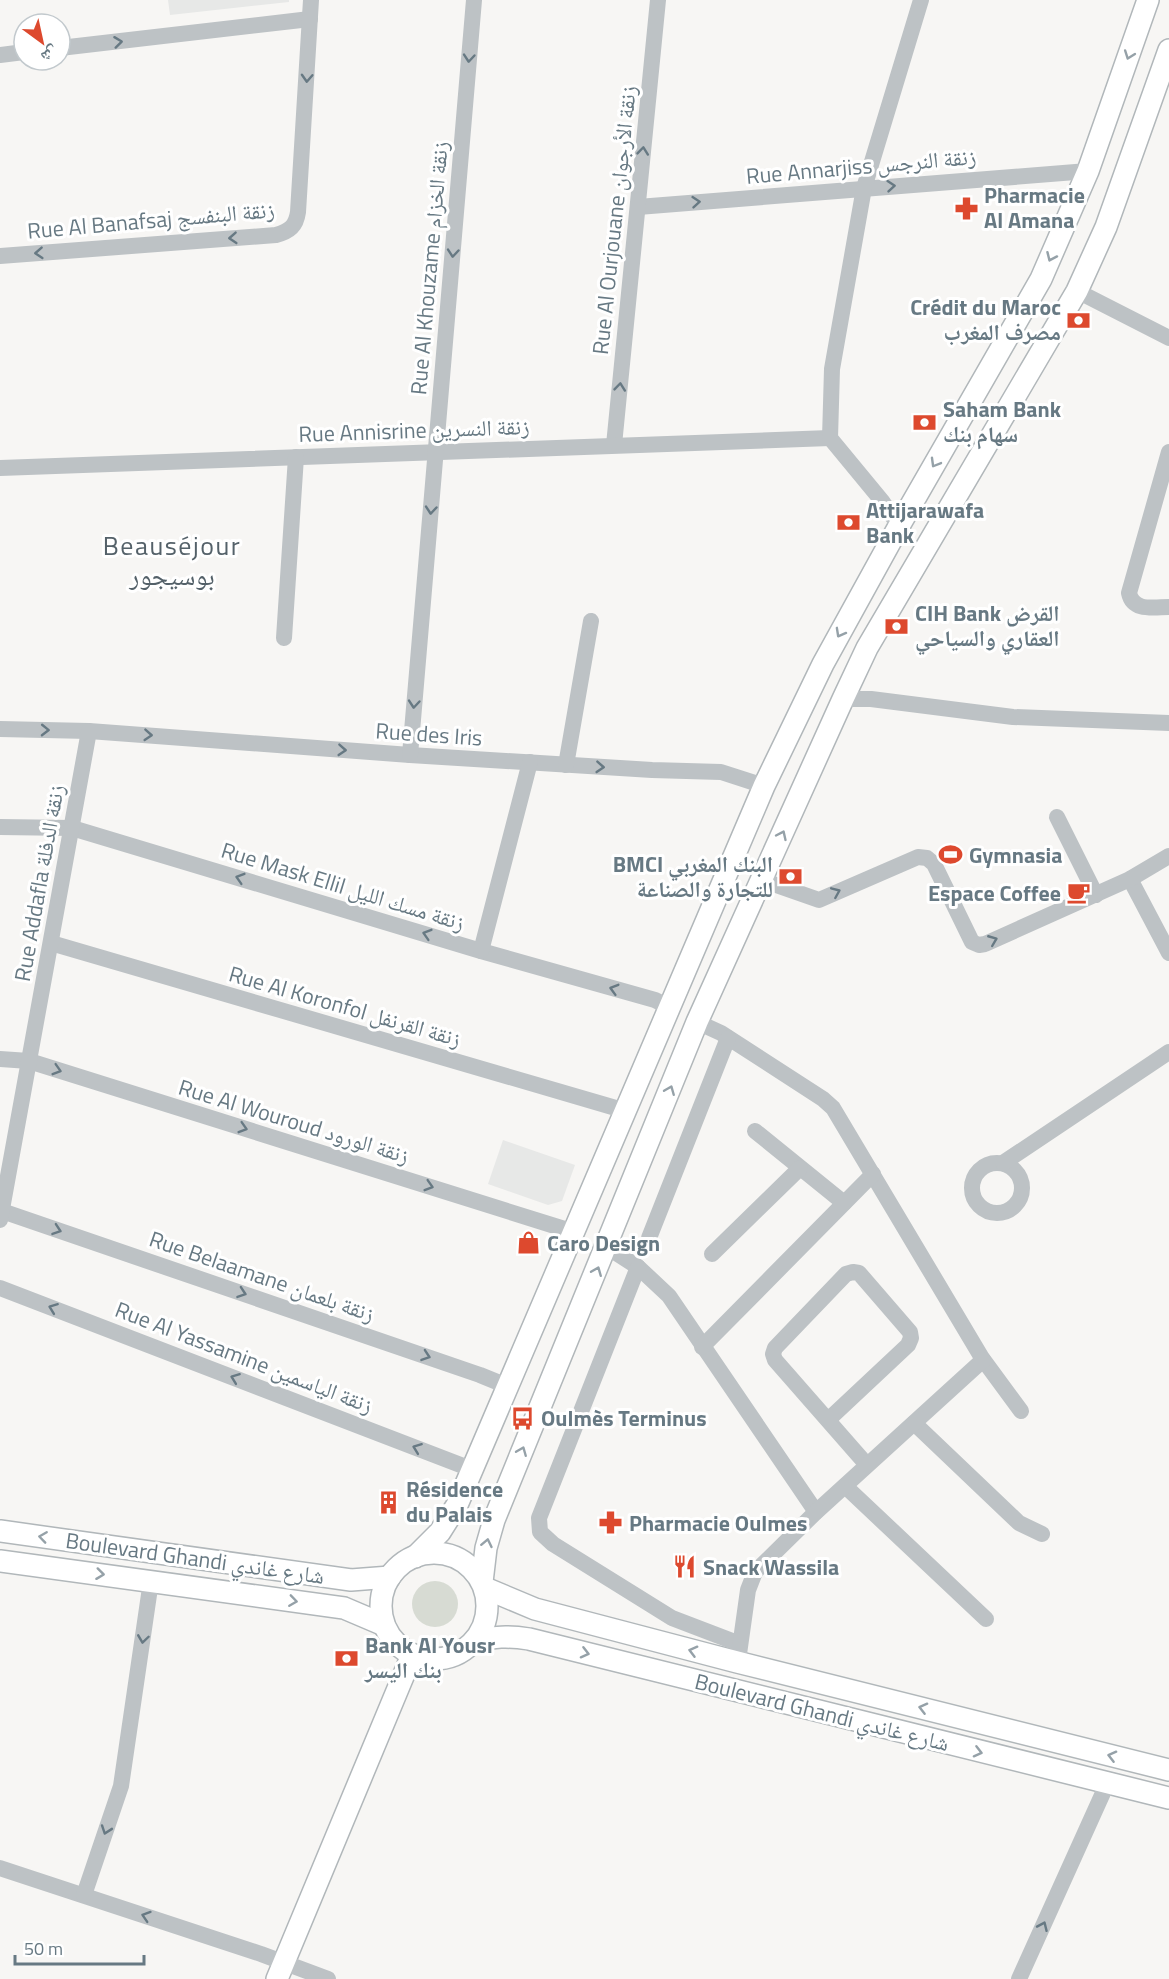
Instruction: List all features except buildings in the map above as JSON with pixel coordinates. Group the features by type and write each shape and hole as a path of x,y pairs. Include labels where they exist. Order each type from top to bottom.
{"main road":[{"path":"415,1557 449,1520 457,1505 764,786 823,664 899,526 1026,307 1053,252 1088,171 1148,0"},
{"path":"484,1585 471,1567 455,1556 439,1553 415,1557 401,1565 390,1577 381,1601 384,1625 398,1646 412,1655 428,1659 447,1658 464,1650 474,1642 481,1631 487,1613 488,1601 484,1585 486,1548 490,1532 697,1022 867,648 1077,291 1106,226 1169,50"},
{"name":"Boulevard Ghandi شارع غاندي","path":"0,1531 351,1580 390,1577"},
{"name":"Boulevard Ghandi شارع غاندي","path":"0,1561 344,1608 384,1625"},
{"name":"Boulevard Ghandi شارع غاندي","path":"484,1585 535,1609 739,1653 1169,1770"},
{"name":"Boulevard Ghandi شارع غاندي","path":"474,1642 507,1636 529,1639 1169,1798"},
{"path":"281,1971 412,1655"}],"street":[{"name":"Rue Al Banafsaj زنقة البنفسج","path":"0,256 276,235 291,229 297,220 298,212 311,0"},
{"name":"Rue Al Khouzame زنقة الخزام","path":"410,755 474,0"},
{"name":"Rue Al Ourjouane زنقة الأرجوان","path":"614,446 658,0"},
{"path":"899,526 882,501 830,438 832,369 864,188 921,0"},
{"path":"72,47 310,20"},
{"name":"Rue Annarjiss زنقة النرجس","path":"638,207 1088,171"},
{"path":"1077,291 1169,338"},
{"name":"Rue Annisrine زنقة النسرين","path":"0,468 830,438"},
{"path":"1169,452 1129,593 1130,600 1135,605 1169,607"},
{"path":"284,638 296,457"},
{"path":"566,765 591,621"},
{"path":"843,699 871,699 1013,717 1169,723"},
{"name":"Rue des Iris","path":"0,729 90,731 410,755 721,772 764,786"},
{"name":"Rue Addafla زنقة الدفلة","path":"1,1216 90,731"},
{"path":"481,951 530,762"},
{"path":"1057,818 1096,895"},
{"name":"Rue Mask Ellil زنقة مسك الليل","path":"0,827 72,828 481,951 655,1000 669,1007"},
{"path":"762,880 819,900 918,857 927,858 934,864 972,942 979,945 1096,895 1130,879 1169,856"},
{"path":"1130,879 1169,953"},
{"name":"Rue Al Koronfol زنقة القرنفل","path":"51,943 626,1111"},
{"path":"697,1022 728,1038 824,1099 833,1108 983,1360 1022,1411"},
{"path":"649,1238 728,1038"},
{"path":"1003,1163 1169,1052"},
{"name":"Rue Al Wouroud زنقة الورود","path":"0,1059 29,1061 574,1232"},
{"path":"755,1131 844,1203"},
{"path":"712,1254 800,1168"},
{"path":"702,1347 873,1174"},
{"name":"Rue Belaamane زنقة بلعمان","path":"1,1216 480,1375 507,1386"},
{"path":"607,1247 638,1267 669,1296 816,1512"},
{"path":"638,1267 539,1518 540,1532 553,1544 672,1618 739,1653 750,1581 755,1572 816,1512 983,1360"},
{"path":"828,1420 908,1345 911,1338 910,1332 859,1273 846,1274 775,1348 773,1354 775,1360 867,1466"},
{"name":"Rue Al Yassamine زنقة الياسمين","path":"0,1288 471,1469"},
{"path":"914,1423 1019,1523 1042,1534"},
{"path":"845,1486 986,1619"},
{"path":"84,1895 121,1786 151,1581"},
{"path":"1019,1979 1107,1784"},
{"path":"0,1868 261,1954 281,1971 328,1979"}],"shaded area":[{"path":"168,0 289,0 289,2 170,15"},
{"path":"503,1140 575,1165 562,1201 548,1205 488,1184"},
{"path":"435,1581 451,1588 458,1604 451,1620 435,1627 419,1620 412,1604 419,1588"}],"place":[{"name":"Pharmacie Al Amana","path":"966,208"},
{"name":"Crédit du Maroc مصرف المغرب","path":"1079,320"},
{"name":"Saham Bank سهام بنك","path":"925,422"},
{"name":"Attijarawafa Bank","path":"848,523"},
{"name":"CIH Bank القرض العقاري والسياحي","path":"897,626"},
{"name":"Gymnasia","path":"951,855"},
{"name":"BMCI البنك المغربي للتجارة والصناعة","path":"791,877"},
{"name":"Espace Coffee","path":"1079,893"},
{"name":"Caro Design","path":"529,1243"},
{"name":"Oulmès Terminus","path":"523,1418"},
{"name":"Résidence du Palais","path":"388,1502"},
{"name":"Pharmacie Oulmes","path":"611,1523"},
{"name":"Snack Wassila","path":"685,1567"},
{"name":"Bank Al Yousr بنك اليسر","path":"347,1658"}],"district":[{"name":"Beauséjour بوسيجور","path":"172,560"}]}
